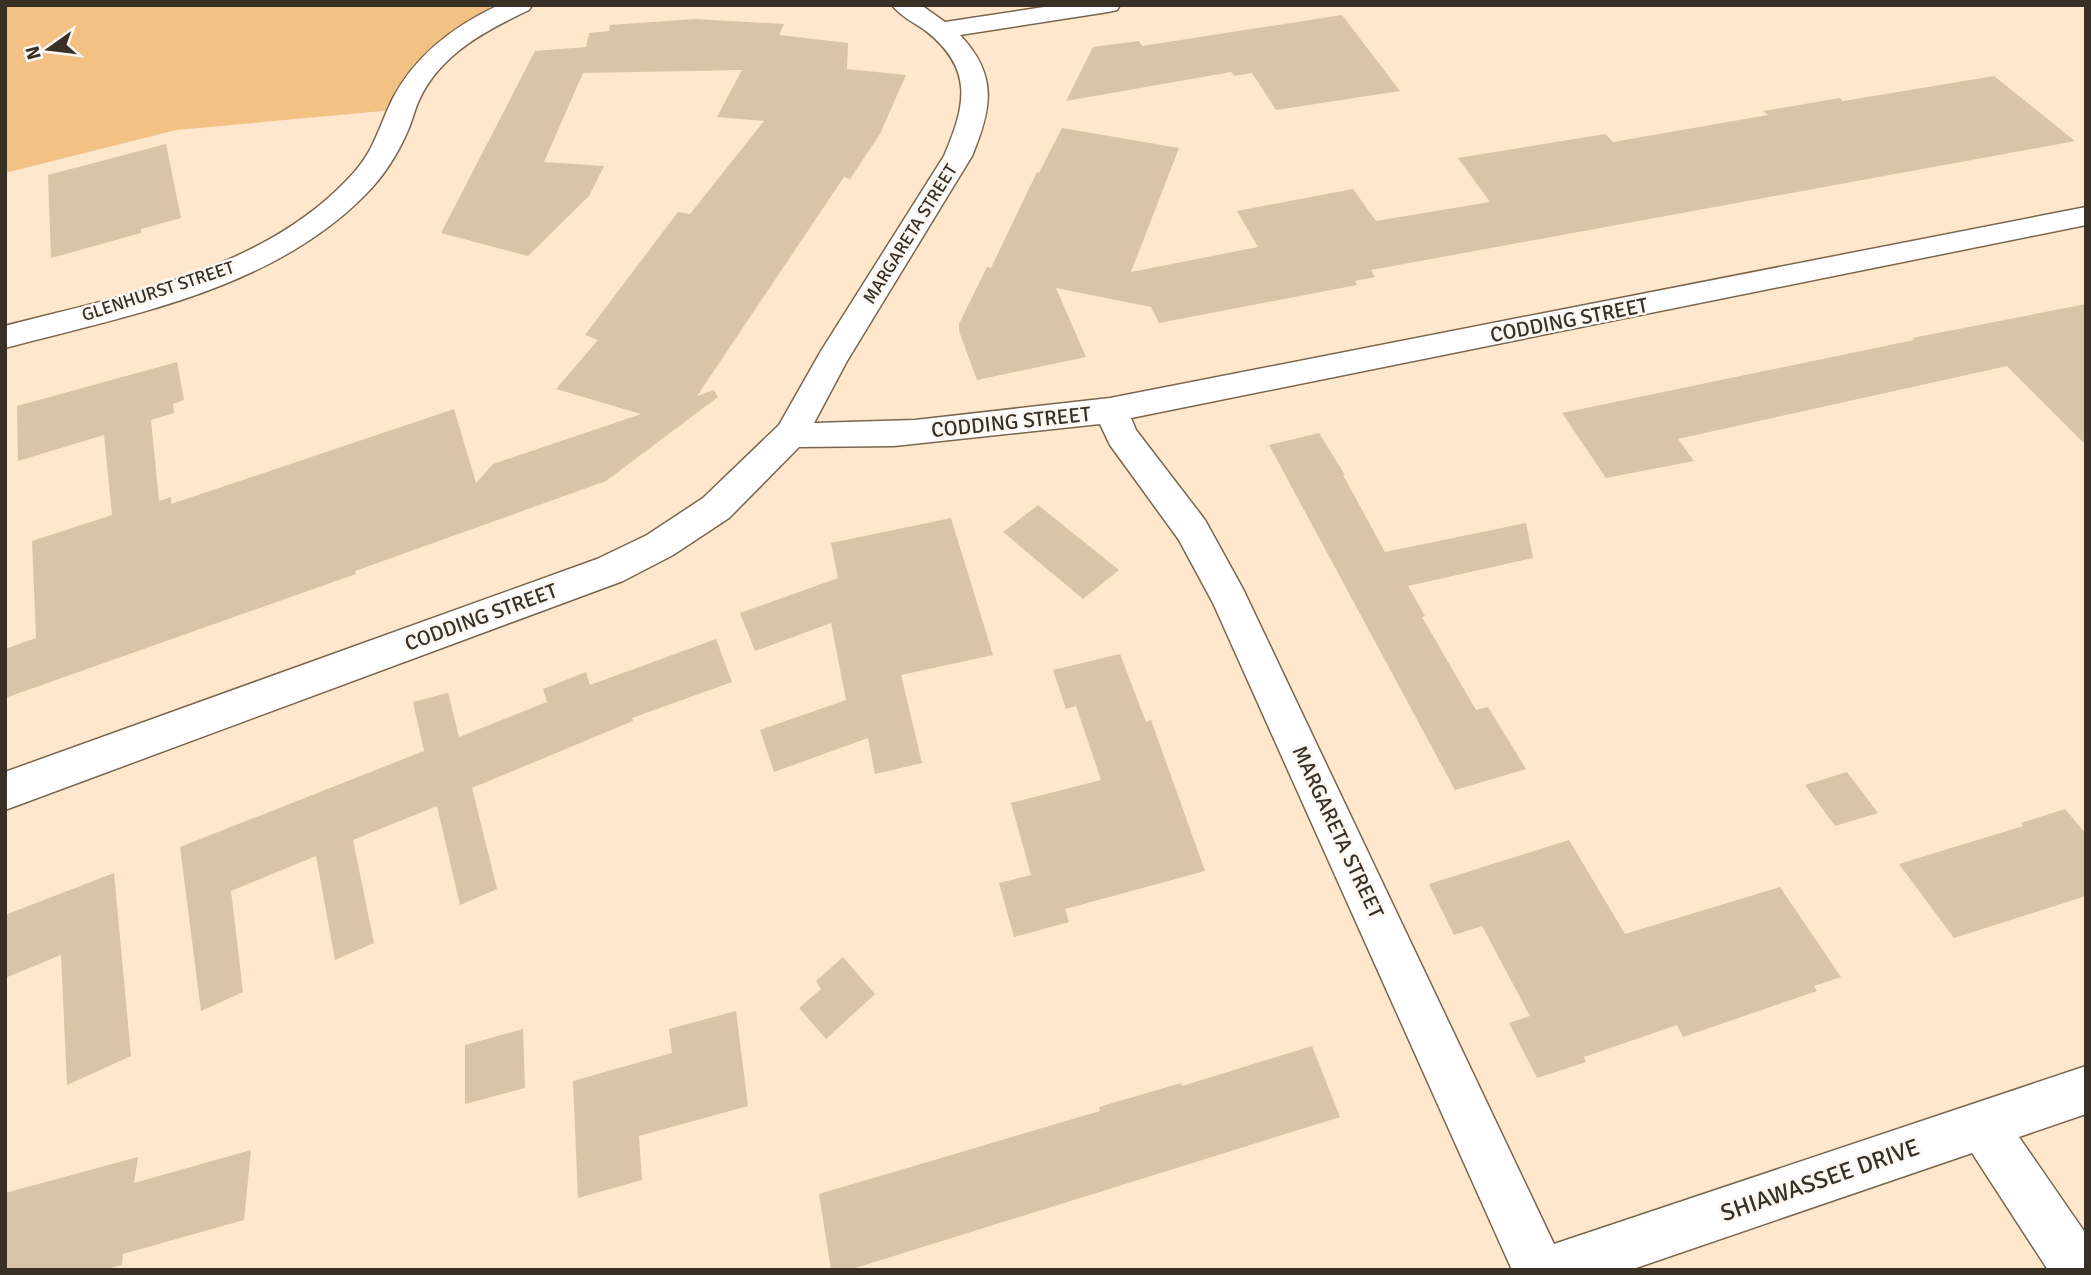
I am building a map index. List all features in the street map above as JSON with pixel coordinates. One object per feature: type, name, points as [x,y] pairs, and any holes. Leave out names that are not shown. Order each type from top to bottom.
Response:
[{"type":"street","name":"GLENHURST STREET","points":[[5,337],[204,279],[250,260],[309,226],[333,209],[374,166],[387,146],[415,82],[428,66],[460,38],[520,5]]},
{"type":"street","name":"MARGARETA STREET","points":[[790,434],[832,359],[971,131],[976,100],[973,71],[965,53],[941,30],[904,5]]},
{"type":"street","points":[[941,30],[1108,5]]},
{"type":"street","name":"CODDING STREET","points":[[5,791],[610,570],[660,545],[716,508],[745,482],[790,434],[832,438],[1059,419],[2086,216]]},
{"type":"street","name":"MARGARETA STREET","points":[[1110,410],[1122,436],[1192,530],[1230,600],[1539,1270]]},
{"type":"street","name":"SHIAWASSEE DRIVE","points":[[1553,1270],[2086,1090]]},
{"type":"street","points":[[1982,1125],[2079,1270]]},
{"type":"shaded area","points":[[5,5],[502,5],[394,110],[176,130],[5,173]]},
{"type":"building","points":[[1342,15],[1400,91],[1276,110],[1252,73],[1234,76],[1231,72],[1066,101],[1093,47],[1139,41],[1142,46]]},
{"type":"building","points":[[695,19],[784,24],[779,35],[848,43],[847,69],[906,75],[880,134],[850,179],[844,177],[697,396],[714,390],[718,397],[606,481],[355,571],[356,574],[5,698],[5,649],[36,638],[32,541],[112,515],[104,435],[18,461],[17,406],[177,362],[184,400],[173,404],[174,413],[151,420],[159,501],[171,497],[171,504],[454,409],[476,483],[493,464],[641,414],[556,389],[598,340],[585,335],[678,212],[690,214],[764,121],[717,117],[742,70],[583,73],[544,162],[604,166],[589,196],[528,256],[441,233],[535,51],[586,47],[589,33],[609,31],[610,25]]},
{"type":"building","points":[[1994,76],[2075,141],[1371,270],[1375,277],[1355,281],[1357,285],[1159,323],[1151,307],[1056,288],[1086,357],[977,380],[959,331],[959,324],[987,267],[991,268],[1037,172],[1039,173],[1062,128],[1179,148],[1131,272],[1258,247],[1237,211],[1353,189],[1376,221],[1490,202],[1458,158],[1605,134],[1613,142],[1768,115],[1763,111]]},
{"type":"building","points":[[166,144],[181,218],[141,229],[141,233],[51,258],[48,175]]},
{"type":"building","points":[[2086,304],[2086,445],[2007,366],[1678,439],[1694,461],[1606,478],[1562,413],[1914,340],[1912,338]]},
{"type":"building","points":[[1319,433],[1345,475],[1385,552],[1526,523],[1533,558],[1408,586],[1425,616],[1422,617],[1476,710],[1488,707],[1526,769],[1455,790],[1269,445]]},
{"type":"building","points":[[1038,505],[1119,570],[1083,599],[1003,532]]},
{"type":"building","points":[[951,518],[993,655],[901,675],[922,763],[875,774],[868,738],[774,772],[760,730],[846,700],[831,623],[755,651],[740,613],[838,578],[831,543]]},
{"type":"building","points":[[716,639],[732,682],[632,718],[633,721],[472,788],[497,889],[460,905],[437,806],[353,840],[374,943],[335,960],[316,856],[231,891],[243,992],[201,1011],[180,847],[424,751],[413,702],[448,693],[459,737],[547,702],[543,689],[586,672],[590,685]]},
{"type":"building","points":[[1120,654],[1146,722],[1151,720],[1205,871],[1065,909],[1069,922],[1014,937],[999,883],[1031,875],[1011,803],[1101,780],[1076,706],[1066,709],[1053,670]]},
{"type":"building","points":[[1847,772],[1878,813],[1835,826],[1805,785]]},
{"type":"building","points":[[2065,809],[2086,834],[2086,896],[1954,938],[1899,864],[2023,826],[2021,823]]},
{"type":"building","points":[[1569,840],[1625,934],[1780,887],[1841,977],[1814,986],[1817,991],[1683,1037],[1677,1025],[1584,1057],[1586,1062],[1537,1078],[1509,1023],[1530,1016],[1482,926],[1454,935],[1429,884]]},
{"type":"building","points":[[114,873],[131,1056],[67,1085],[61,955],[5,978],[5,915]]},
{"type":"building","points":[[843,957],[875,994],[826,1039],[799,1008],[821,989],[816,981]]},
{"type":"building","points":[[736,1011],[748,1106],[639,1136],[642,1180],[578,1198],[573,1081],[672,1053],[669,1029]]},
{"type":"building","points":[[523,1029],[525,1088],[465,1104],[465,1045]]},
{"type":"building","points":[[1312,1046],[1340,1117],[849,1270],[831,1270],[819,1194],[1100,1111],[1099,1107],[1181,1083],[1182,1086]]},
{"type":"building","points":[[251,1150],[244,1220],[123,1254],[122,1265],[104,1270],[5,1270],[5,1193],[138,1157],[134,1183]]}]
